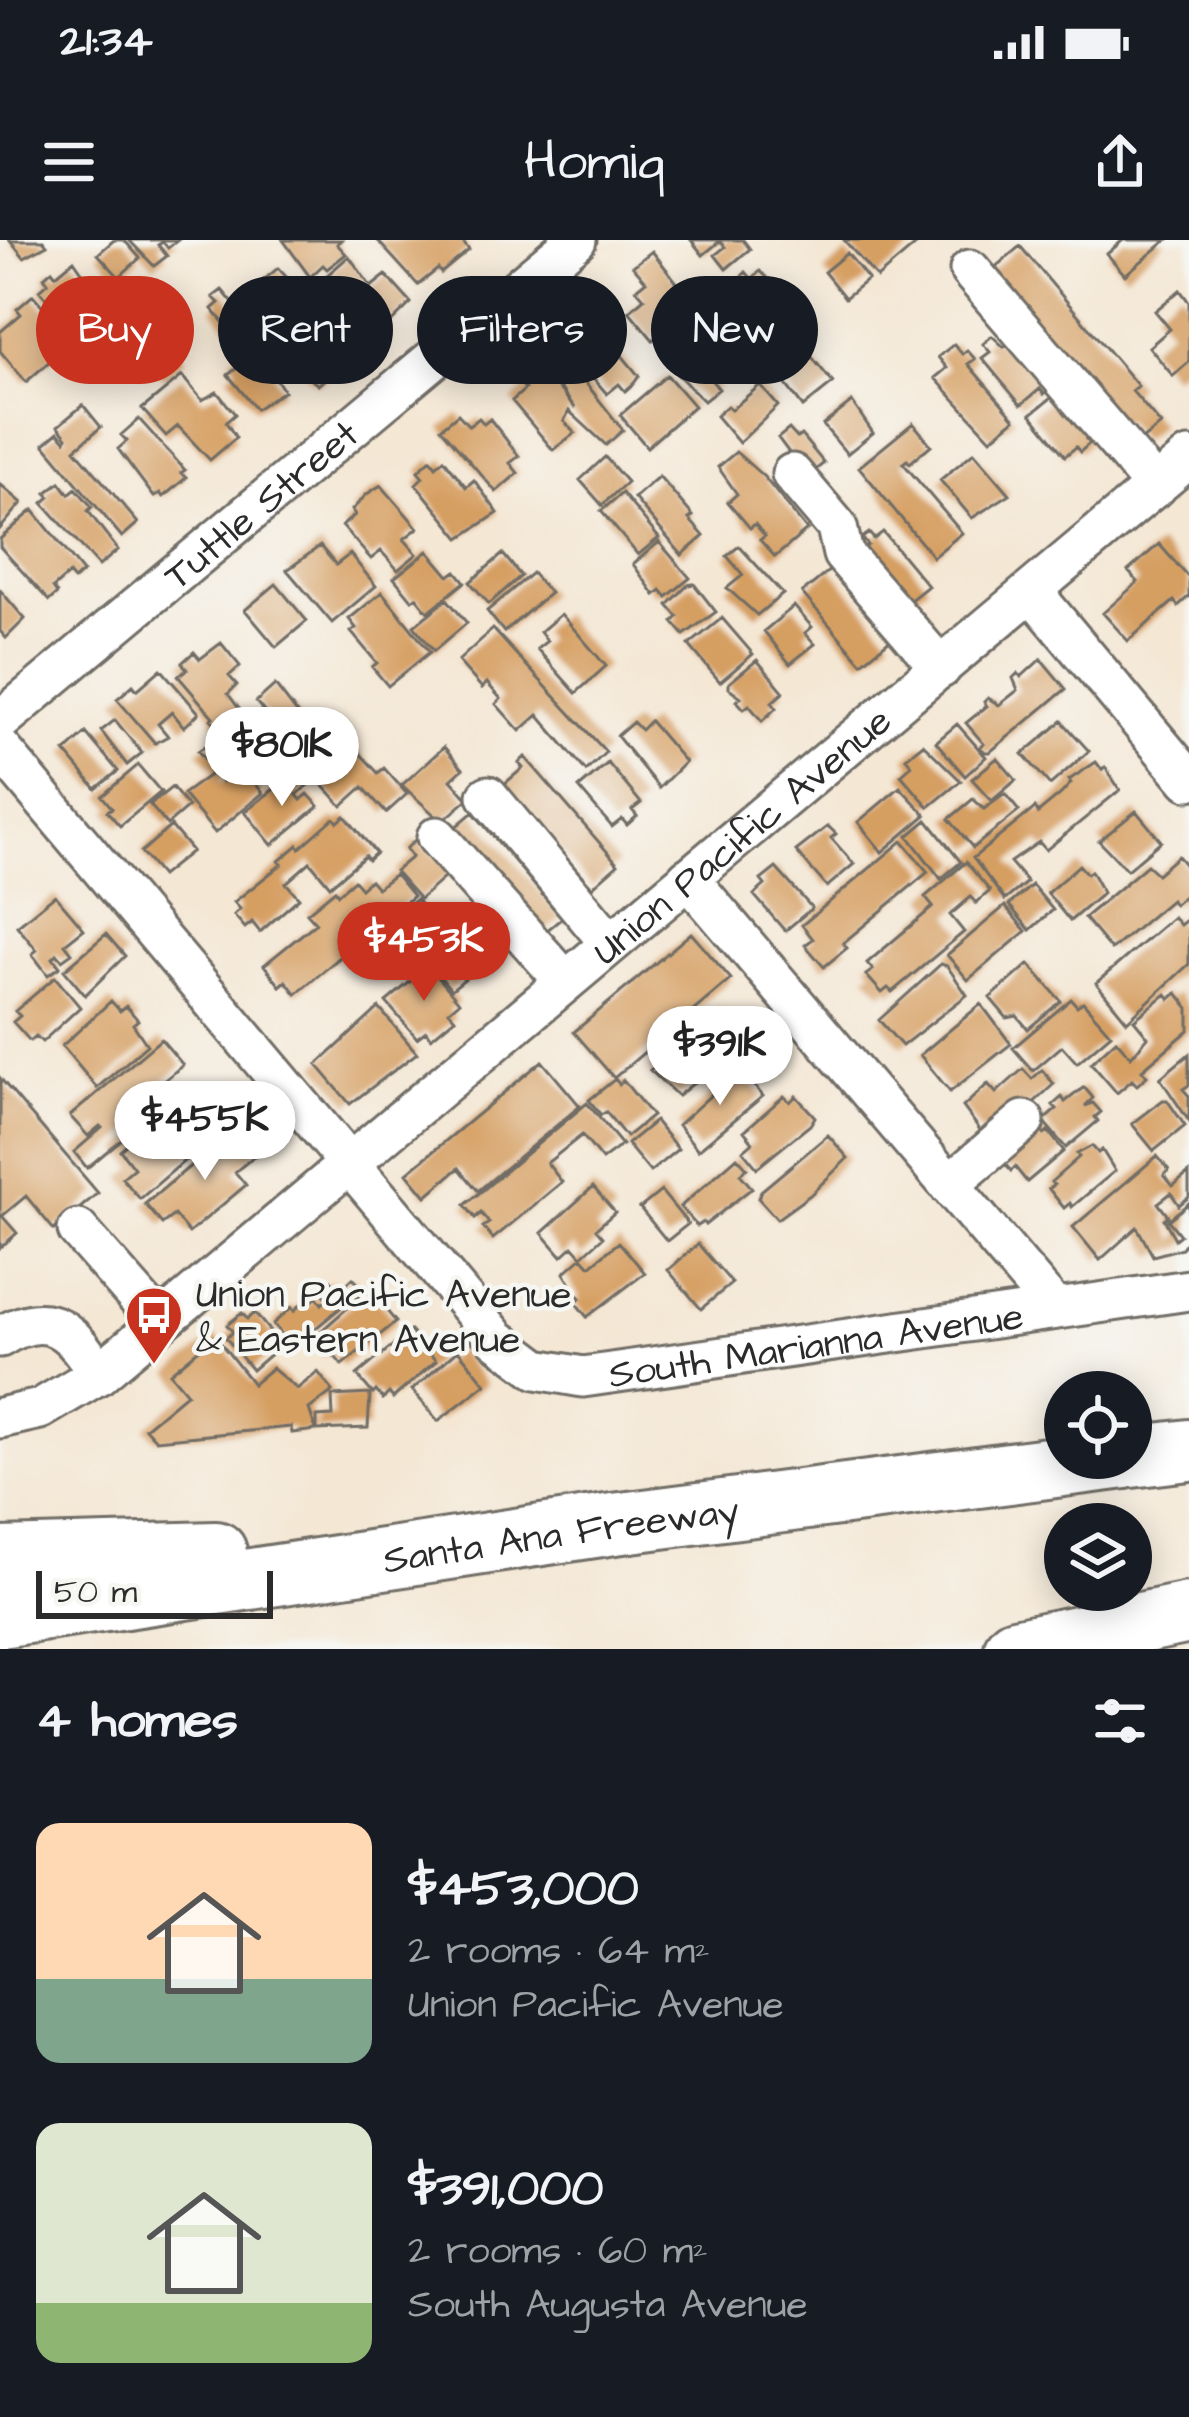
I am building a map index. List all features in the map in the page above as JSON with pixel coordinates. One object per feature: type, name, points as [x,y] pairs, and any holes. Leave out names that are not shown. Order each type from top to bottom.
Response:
[{"type":"highway","name":"Santa Ana Freeway","points":[[1152,1455],[1189,1450]]},
{"type":"highway","name":"Santa Ana Freeway","points":[[0,1617],[614,1524],[1044,1469]]},
{"type":"highway","points":[[0,1558],[226,1551],[614,1524]]},
{"type":"highway","points":[[1017,1648],[1189,1613]]},
{"type":"street","name":"Tuttle Street","points":[[0,721],[576,240]]},
{"type":"street","points":[[970,270],[1156,487]]},
{"type":"street","name":"Union Pacific Avenue","points":[[1,1423],[40,1408],[99,1374],[1189,458]]},
{"type":"street","points":[[792,474],[837,527],[843,554],[941,668]]},
{"type":"street","points":[[1032,592],[1189,780]]},
{"type":"street","name":"South Marianna Avenue","points":[[0,748],[497,1339],[537,1369],[583,1377],[1189,1290]]},
{"type":"street","points":[[488,796],[610,943]]},
{"type":"street","points":[[437,837],[565,981]]},
{"type":"street","points":[[688,878],[1055,1309]]},
{"type":"street","points":[[949,1185],[1024,1121]]},
{"type":"street","points":[[78,1230],[159,1322]]},
{"type":"street","points":[[0,1337],[11,1330],[57,1324],[73,1336],[99,1374]]},
{"type":"building","points":[[10,240],[43,240],[47,245],[24,257]]},
{"type":"building","points":[[114,240],[124,240],[140,258],[118,276],[98,254]]},
{"type":"building","points":[[129,240],[178,240],[168,248],[163,242],[158,245],[167,256],[154,266]]},
{"type":"building","points":[[283,240],[341,240],[337,244],[346,254],[309,276]]},
{"type":"building","points":[[377,240],[461,240],[469,250],[441,273],[438,269],[429,276],[417,276],[417,284]]},
{"type":"building","points":[[691,240],[743,240],[750,249],[726,269],[715,255],[725,247],[720,241],[703,255]]},
{"type":"building","points":[[844,240],[914,240],[917,244],[877,278]]},
{"type":"building","points":[[1123,240],[1167,240],[1125,275],[1107,254]]},
{"type":"building","points":[[1020,246],[1138,386],[1132,391],[1161,425],[1142,440],[1125,420],[1114,429],[985,276]]},
{"type":"building","points":[[652,251],[672,276],[651,276],[651,338],[629,311],[644,298],[636,289],[646,281],[633,266]]},
{"type":"building","points":[[847,253],[868,279],[845,298],[824,272]]},
{"type":"building","points":[[349,256],[363,276],[326,276]]},
{"type":"building","points":[[74,260],[85,276],[45,276],[52,270],[56,275]]},
{"type":"building","points":[[393,283],[411,303],[393,321]]},
{"type":"building","points":[[1180,290],[1189,302],[1189,362],[1173,376],[1149,347],[1170,329],[1155,311]]},
{"type":"building","points":[[33,295],[36,298],[36,373],[26,382],[0,351],[0,332],[21,314],[17,309]]},
{"type":"building","points":[[992,336],[1004,347],[1015,337],[1055,384],[1044,394],[1040,389],[1021,405],[982,358],[990,352],[983,344]]},
{"type":"building","points":[[954,344],[975,359],[968,364],[1015,419],[991,439],[935,378],[947,368],[938,357]]},
{"type":"building","points":[[627,361],[639,376],[625,391],[619,384],[627,384]]},
{"type":"building","points":[[818,365],[833,383],[803,407],[786,384],[818,384]]},
{"type":"building","points":[[172,384],[189,384],[202,400],[217,392],[235,414],[226,422],[236,438],[210,460],[178,426],[166,436],[142,409]]},
{"type":"building","points":[[235,384],[279,384],[284,391],[256,409]]},
{"type":"building","points":[[521,384],[555,384],[575,408],[556,384],[587,384],[623,430],[606,445],[569,411],[564,421],[575,433],[553,450],[512,401],[525,389]]},
{"type":"building","points":[[598,384],[619,384],[607,394]]},
{"type":"building","points":[[656,384],[675,384],[694,406],[647,447],[620,415]]},
{"type":"building","points":[[687,384],[715,384],[719,389],[704,401]]},
{"type":"building","points":[[760,385],[778,406],[739,443],[716,416],[727,406],[731,410]]},
{"type":"building","points":[[1060,391],[1094,432],[1080,452],[1076,447],[1065,456],[1031,414]]},
{"type":"building","points":[[852,402],[873,433],[847,454],[823,425]]},
{"type":"building","points":[[83,405],[101,427],[75,449],[138,523],[122,537],[44,444],[58,432],[65,440],[58,426]]},
{"type":"building","points":[[458,414],[469,426],[479,418],[484,424],[490,419],[519,456],[510,463],[518,473],[496,492],[441,428]]},
{"type":"building","points":[[139,419],[185,470],[181,473],[186,478],[163,497],[160,493],[154,497],[118,449],[127,441],[121,435]]},
{"type":"building","points":[[913,423],[931,445],[910,463],[903,463],[962,533],[933,557],[859,467]]},
{"type":"building","points":[[789,429],[797,438],[801,435],[824,463],[807,477],[778,438]]},
{"type":"building","points":[[736,452],[764,477],[807,530],[775,557],[760,540],[765,536],[755,524],[750,528],[728,502],[737,494],[718,467]]},
{"type":"building","points":[[974,452],[1010,494],[972,518],[940,480]]},
{"type":"building","points":[[605,457],[627,482],[602,505],[580,480]]},
{"type":"building","points":[[431,459],[436,466],[444,459],[466,487],[474,480],[498,513],[460,538],[416,484],[423,477],[418,471]]},
{"type":"building","points":[[659,476],[704,536],[682,555],[634,498]]},
{"type":"building","points":[[60,482],[69,494],[76,488],[118,550],[99,566],[43,503],[50,497],[46,493]]},
{"type":"building","points":[[0,484],[22,503],[0,529]]},
{"type":"building","points":[[381,485],[418,528],[404,539],[417,554],[398,570],[381,551],[371,559],[342,526],[367,494]]},
{"type":"building","points":[[622,493],[659,538],[638,555],[601,511]]},
{"type":"building","points":[[33,510],[83,572],[74,580],[69,574],[53,588],[57,594],[49,601],[0,547],[0,539]]},
{"type":"building","points":[[883,532],[928,586],[899,609],[854,556],[868,545],[862,538],[869,533],[874,539]]},
{"type":"building","points":[[659,542],[690,578],[667,597],[661,590],[655,595],[633,564]]},
{"type":"building","points":[[1159,544],[1189,578],[1189,596],[1178,606],[1174,601],[1128,641],[1103,613],[1138,582],[1128,571]]},
{"type":"building","points":[[320,546],[336,565],[350,554],[376,586],[332,623],[287,570]]},
{"type":"building","points":[[739,546],[783,594],[757,615],[727,588],[743,575],[727,556]]},
{"type":"building","points":[[428,551],[449,576],[456,571],[465,582],[428,612],[394,578]]},
{"type":"building","points":[[503,554],[521,576],[489,604],[470,582]]},
{"type":"building","points":[[831,569],[891,639],[862,663],[802,593]]},
{"type":"building","points":[[532,573],[550,593],[504,632],[487,611]]},
{"type":"building","points":[[276,584],[307,621],[276,647],[245,610]]},
{"type":"building","points":[[694,584],[716,612],[684,635],[668,605]]},
{"type":"building","points":[[0,590],[25,619],[6,638],[0,631]]},
{"type":"building","points":[[382,592],[430,652],[388,686],[372,667],[377,663],[351,632],[356,628],[349,619]]},
{"type":"building","points":[[447,599],[467,623],[434,651],[414,626]]},
{"type":"building","points":[[794,606],[812,627],[805,633],[815,644],[790,664],[764,631]]},
{"type":"building","points":[[561,614],[606,666],[576,693],[537,649],[547,641],[540,632]]},
{"type":"building","points":[[722,618],[753,654],[720,682],[689,645]]},
{"type":"building","points":[[493,629],[606,752],[586,771],[538,715],[520,731],[496,704],[501,699],[487,683],[482,688],[458,661]]},
{"type":"building","points":[[221,643],[240,666],[229,676],[237,685],[228,694],[258,734],[271,720],[256,702],[275,685],[321,744],[291,770],[283,761],[265,777],[178,676],[187,669],[182,663],[194,652],[200,659]]},
{"type":"building","points":[[1041,659],[1066,689],[985,752],[966,723],[987,706],[988,698],[999,705],[1018,690],[1013,678],[1018,673],[1021,677]]},
{"type":"building","points":[[757,660],[784,692],[762,721],[749,705],[744,709],[737,701],[741,697],[729,688]]},
{"type":"building","points":[[161,669],[199,713],[184,727],[172,712],[158,724],[168,736],[155,743],[117,699],[133,685],[137,690]]},
{"type":"building","points":[[115,720],[142,753],[127,765],[101,731]]},
{"type":"building","points":[[650,721],[685,762],[659,788],[617,736],[633,722],[641,730]]},
{"type":"building","points":[[1062,721],[1089,751],[1050,785],[1023,754]]},
{"type":"building","points":[[957,724],[986,757],[965,776],[936,742]]},
{"type":"building","points":[[86,733],[118,771],[96,789],[65,752]]},
{"type":"building","points":[[222,735],[243,760],[222,782],[241,767],[263,793],[215,833],[183,794],[215,771],[198,751]]},
{"type":"building","points":[[347,739],[378,773],[384,768],[407,794],[386,813],[363,787],[342,806],[311,772]]},
{"type":"building","points":[[923,744],[961,781],[929,807],[901,775],[912,765],[906,758]]},
{"type":"building","points":[[444,747],[463,769],[451,780],[468,799],[442,822],[402,785]]},
{"type":"building","points":[[525,757],[618,864],[592,887],[502,786],[523,768],[519,763]]},
{"type":"building","points":[[997,758],[1016,780],[992,801],[972,779]]},
{"type":"building","points":[[1096,762],[1120,790],[1046,850],[1039,842],[1010,862],[1027,882],[1005,900],[973,858],[1035,808],[1038,813],[1061,794],[1069,780]]},
{"type":"building","points":[[608,763],[641,803],[632,810],[637,816],[627,825],[622,819],[612,827],[579,788]]},
{"type":"building","points":[[138,765],[161,792],[120,826],[102,796]]},
{"type":"building","points":[[293,774],[296,778],[300,774],[309,784],[297,795],[301,800],[308,794],[319,806],[272,845],[245,812]]},
{"type":"building","points":[[172,787],[188,807],[167,825],[150,805]]},
{"type":"building","points":[[900,787],[926,815],[882,852],[858,822]]},
{"type":"building","points":[[1005,794],[1019,811],[973,848],[949,819],[973,799],[984,809]]},
{"type":"building","points":[[1136,811],[1161,841],[1127,870],[1099,841]]},
{"type":"building","points":[[473,812],[562,918],[534,941],[446,835]]},
{"type":"building","points":[[345,816],[376,853],[368,860],[365,856],[330,886],[310,862],[286,883],[299,898],[260,932],[252,922],[245,928],[234,915],[240,909],[234,902],[298,845],[300,848],[334,818],[338,822]]},
{"type":"building","points":[[927,820],[961,862],[941,879],[908,836]]},
{"type":"building","points":[[171,826],[192,851],[161,876],[141,852]]},
{"type":"building","points":[[828,826],[836,834],[831,838],[854,864],[827,887],[796,851]]},
{"type":"building","points":[[415,840],[454,869],[420,899],[395,871],[412,857],[406,849]]},
{"type":"building","points":[[902,841],[928,872],[843,943],[847,948],[824,967],[805,945],[813,939],[802,925]]},
{"type":"building","points":[[1178,856],[1189,869],[1189,892],[1174,905],[1171,900],[1111,950],[1084,918],[1147,865],[1157,874]]},
{"type":"building","points":[[966,862],[990,891],[976,903],[971,897],[950,915],[964,932],[892,992],[888,988],[882,993],[866,975],[873,970],[867,963],[933,907],[925,897]]},
{"type":"building","points":[[1079,865],[1087,874],[1091,871],[1103,893],[1070,921],[1047,893]]},
{"type":"building","points":[[776,868],[812,908],[785,931],[754,895],[765,885],[761,880]]},
{"type":"building","points":[[395,874],[413,896],[296,994],[286,981],[280,986],[264,965],[316,923],[307,913],[354,880],[361,888],[370,880],[377,888]]},
{"type":"building","points":[[1032,885],[1053,910],[1030,930],[1009,905]]},
{"type":"building","points":[[55,895],[84,929],[65,944],[72,953],[62,960],[57,954],[53,958],[60,967],[48,975],[32,954],[37,950],[17,926]]},
{"type":"building","points":[[416,899],[451,941],[422,964],[412,953],[380,981],[354,951]]},
{"type":"building","points":[[1005,906],[1026,931],[968,980],[947,955]]},
{"type":"building","points":[[1173,917],[1180,925],[1189,918],[1189,964],[1127,1021],[1096,983]]},
{"type":"building","points":[[691,933],[731,979],[614,1078],[574,1032]]},
{"type":"building","points":[[106,934],[125,956],[85,995],[64,970]]},
{"type":"building","points":[[454,942],[477,969],[451,990],[429,963]]},
{"type":"building","points":[[941,964],[967,995],[902,1046],[879,1020]]},
{"type":"building","points":[[1029,964],[1061,1001],[1028,1029],[1017,1016],[1007,1018],[990,998]]},
{"type":"building","points":[[429,966],[459,1002],[449,1011],[455,1018],[431,1038],[426,1031],[417,1038],[386,1002]]},
{"type":"building","points":[[55,977],[80,1007],[42,1042],[36,1036],[30,1041],[13,1022],[20,1016],[15,1011]]},
{"type":"building","points":[[1177,993],[1189,1008],[1189,1030],[1142,1070],[1147,1076],[1137,1085],[1132,1080],[1117,1093],[1091,1063],[1116,1040],[1131,1057],[1148,1037],[1134,1020],[1166,994],[1170,999]]},
{"type":"building","points":[[1071,999],[1077,1006],[1083,1002],[1111,1034],[1077,1063],[1062,1046],[1033,1071],[1013,1048]]},
{"type":"building","points":[[111,1001],[120,1011],[126,1006],[138,1020],[133,1024],[147,1045],[97,1088],[62,1046]]},
{"type":"building","points":[[981,1004],[1011,1044],[950,1092],[920,1055]]},
{"type":"building","points":[[379,1008],[417,1053],[350,1104],[317,1065]]},
{"type":"building","points":[[710,1019],[735,1049],[678,1096],[650,1070]]},
{"type":"building","points":[[161,1039],[183,1065],[160,1084],[172,1097],[87,1168],[74,1152],[102,1128],[88,1136],[70,1116]]},
{"type":"building","points":[[1189,1054],[1189,1085],[1183,1089],[1189,1096],[1189,1121],[1160,1078]]},
{"type":"building","points":[[542,1061],[580,1106],[478,1191],[459,1168],[426,1196],[407,1173]]},
{"type":"building","points":[[737,1066],[763,1096],[698,1150],[678,1125],[713,1093],[709,1088]]},
{"type":"building","points":[[1023,1069],[1032,1079],[1042,1070],[1054,1084],[1016,1119],[983,1134],[963,1107],[988,1084],[996,1093]]},
{"type":"building","points":[[0,1078],[98,1193],[54,1230],[26,1196],[2,1216],[17,1233],[0,1248]]},
{"type":"building","points":[[615,1079],[619,1084],[623,1080],[652,1116],[626,1137],[589,1100]]},
{"type":"building","points":[[1084,1087],[1093,1098],[1085,1106],[1093,1103],[1101,1112],[1095,1117],[1098,1121],[1066,1148],[1043,1121],[1062,1097],[1065,1102]]},
{"type":"building","points":[[210,1096],[231,1121],[140,1199],[122,1178],[134,1168],[120,1150],[175,1102],[187,1116]]},
{"type":"building","points":[[784,1096],[790,1102],[796,1096],[815,1117],[757,1168],[743,1151],[753,1142],[744,1131]]},
{"type":"building","points":[[1163,1100],[1185,1126],[1154,1151],[1132,1124]]},
{"type":"building","points":[[587,1103],[622,1145],[602,1160],[582,1135],[547,1163],[562,1182],[493,1239],[483,1227],[489,1223],[481,1213],[475,1218],[465,1205]]},
{"type":"building","points":[[655,1121],[678,1149],[650,1172],[627,1144]]},
{"type":"building","points":[[1037,1126],[1044,1134],[1048,1131],[1064,1151],[1027,1182],[1015,1167],[1011,1171],[1003,1162]]},
{"type":"building","points":[[237,1127],[258,1153],[235,1172],[246,1185],[189,1233],[174,1215],[162,1224],[145,1204]]},
{"type":"building","points":[[828,1135],[848,1158],[777,1219],[758,1198],[761,1191]]},
{"type":"building","points":[[1092,1146],[1098,1153],[1102,1150],[1115,1171],[1072,1207],[1070,1203],[1064,1208],[1049,1189],[1054,1185],[1051,1182],[1077,1154]]},
{"type":"building","points":[[1157,1156],[1169,1170],[1164,1175],[1173,1186],[1189,1173],[1189,1197],[1179,1205],[1171,1193],[1158,1203],[1175,1239],[1180,1235],[1168,1220],[1189,1203],[1189,1246],[1186,1242],[1182,1248],[1153,1256],[1137,1227],[1100,1260],[1073,1227]]},
{"type":"building","points":[[737,1157],[747,1168],[740,1174],[752,1188],[705,1225],[697,1226],[680,1207]]},
{"type":"building","points":[[593,1187],[615,1212],[596,1229],[603,1237],[582,1256],[573,1246],[562,1256],[542,1233]]},
{"type":"building","points":[[661,1191],[688,1224],[667,1241],[640,1208]]},
{"type":"building","points":[[619,1242],[645,1273],[587,1317],[575,1302],[580,1298],[564,1273],[582,1257],[590,1266]]},
{"type":"building","points":[[698,1244],[732,1283],[701,1309],[668,1270]]},
{"type":"building","points":[[353,1278],[363,1289],[293,1347],[273,1324],[292,1307],[294,1311],[302,1303],[306,1307],[317,1297],[322,1304],[328,1299],[320,1290],[331,1280],[340,1290]]},
{"type":"building","points":[[369,1289],[396,1322],[342,1365],[317,1345],[326,1338],[321,1331]]},
{"type":"building","points":[[242,1313],[247,1319],[255,1313],[281,1345],[252,1370],[226,1338],[233,1332],[227,1325]]},
{"type":"building","points":[[410,1331],[436,1361],[393,1398],[389,1393],[383,1399],[357,1375]]},
{"type":"building","points":[[215,1336],[253,1384],[272,1368],[297,1389],[318,1372],[333,1391],[309,1409],[316,1430],[292,1433],[291,1427],[156,1440],[145,1428],[187,1393],[170,1373]]},
{"type":"building","points":[[458,1350],[486,1384],[438,1421],[412,1390]]},
{"type":"building","points":[[370,1394],[368,1428],[317,1430],[317,1417],[333,1416],[332,1396]]},
{"type":"place","name":"Union Pacific Avenue & Eastern Avenue","points":[[154,1366]]}]
